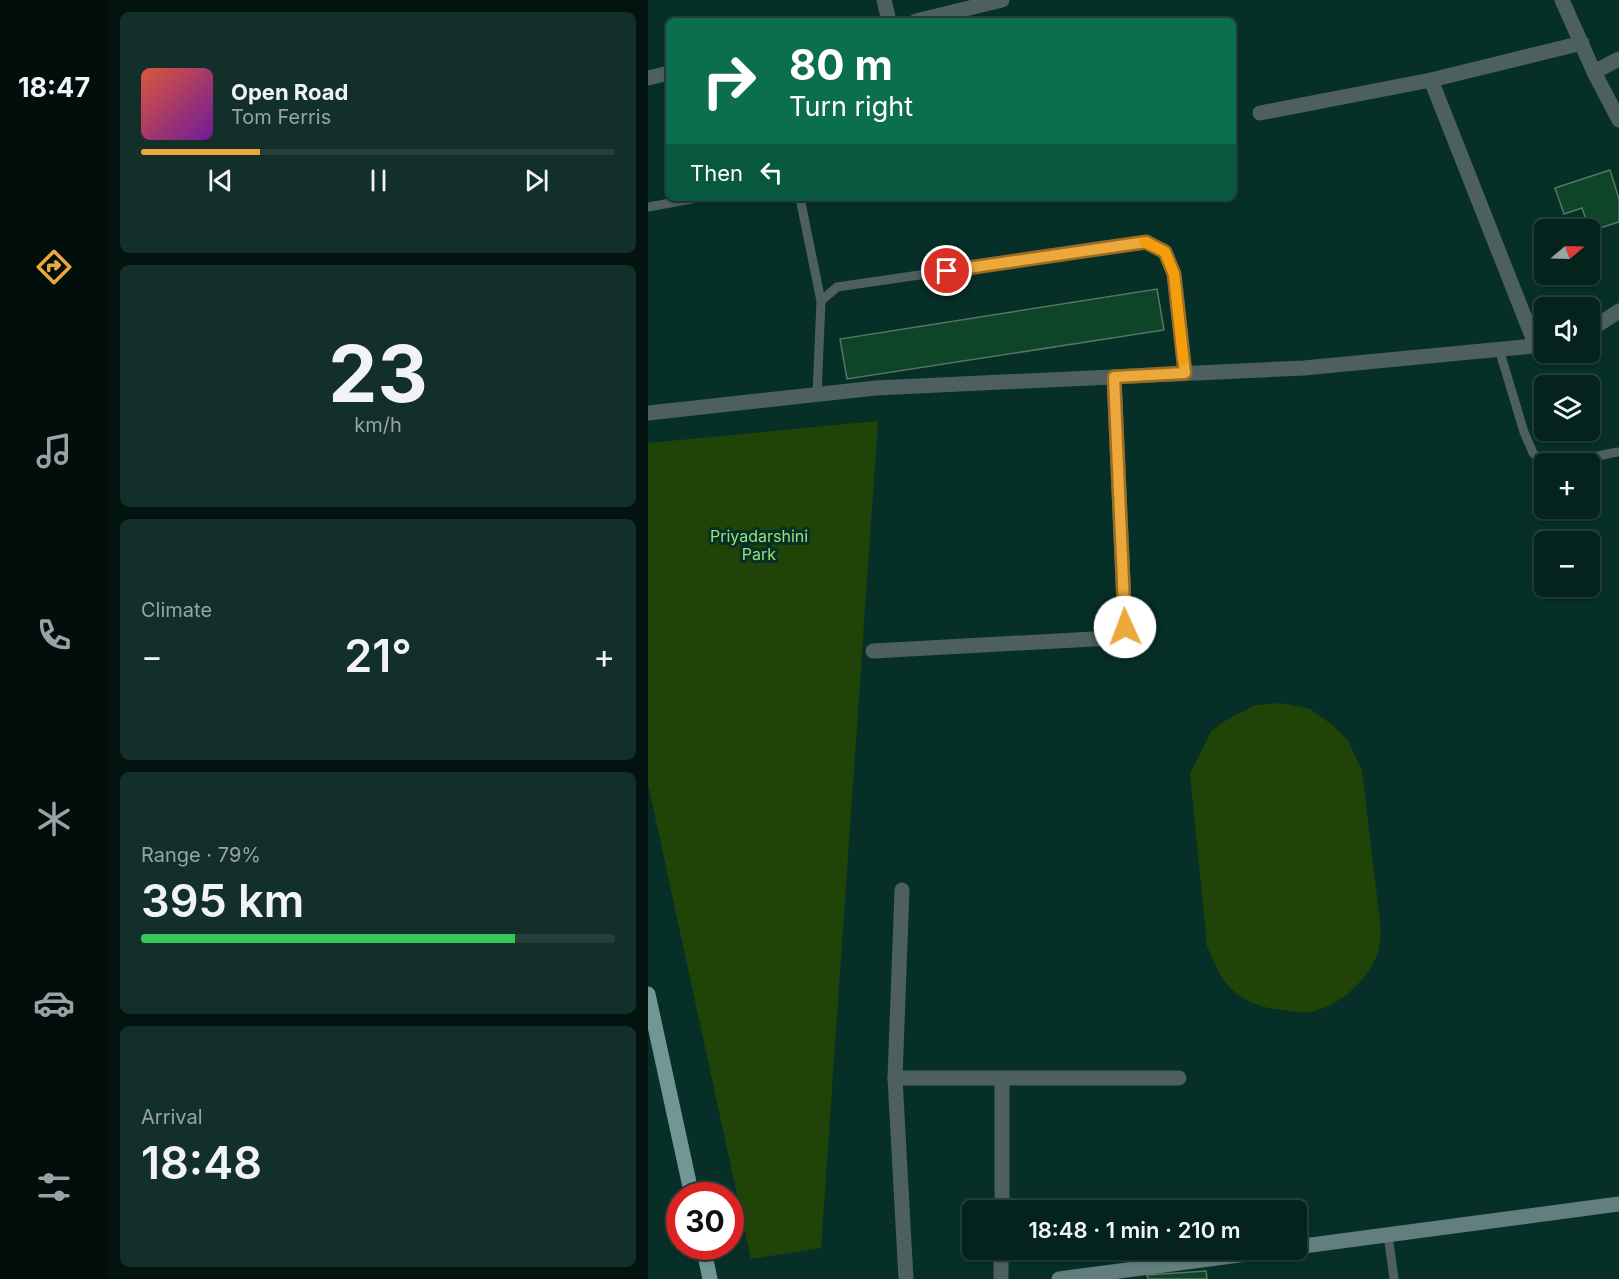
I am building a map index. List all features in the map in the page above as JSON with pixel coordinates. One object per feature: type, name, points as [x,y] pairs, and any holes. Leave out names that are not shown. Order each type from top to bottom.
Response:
[{"type":"main road","points":[[648,994],[689,1182]]},
{"type":"main road","points":[[1307,1246],[1619,1204]]},
{"type":"main road","points":[[706,1260],[710,1279]]},
{"type":"main road","points":[[1059,1279],[1202,1260]]},
{"type":"street","points":[[884,0],[888,18]]},
{"type":"street","points":[[928,18],[1002,0]]},
{"type":"street","points":[[1562,0],[1594,72],[1619,120]]},
{"type":"street","points":[[1260,113],[1431,80],[1582,43]]},
{"type":"street","points":[[1594,72],[1619,59]]},
{"type":"street","points":[[648,78],[666,74]]},
{"type":"street","points":[[1431,80],[1534,328]]},
{"type":"street","points":[[1600,323],[1619,311]]},
{"type":"street","points":[[648,413],[876,388],[1304,368],[1534,346]]},
{"type":"street","points":[[873,651],[1112,638],[1121,634],[1125,627],[1114,377]]},
{"type":"street","points":[[902,890],[895,1078],[906,1279]]},
{"type":"street","points":[[895,1078],[1179,1078]]},
{"type":"street","points":[[1002,1079],[1002,1200]]},
{"type":"street","points":[[1001,1260],[1001,1279]]},
{"type":"lane","points":[[648,207],[681,201]]},
{"type":"lane","points":[[801,201],[821,300],[817,394]]},
{"type":"lane","points":[[821,300],[837,287],[1146,242],[1165,252],[1174,274],[1185,373]]},
{"type":"lane","points":[[1499,349],[1524,432],[1534,454]]},
{"type":"lane","points":[[1600,456],[1617,452]]},
{"type":"lane","points":[[1388,1235],[1394,1279]]},
{"type":"green space","name":"Priyadarshini Park","points":[[878,421],[821,1248],[751,1259],[744,1227],[744,1182],[734,1182],[648,784],[648,443]]},
{"type":"green space","points":[[1280,703],[1310,709],[1331,724],[1347,739],[1362,770],[1381,931],[1376,958],[1357,985],[1330,1005],[1307,1013],[1267,1007],[1244,999],[1226,983],[1215,965],[1207,946],[1190,774],[1211,731],[1228,719],[1256,705]]},
{"type":"building","points":[[1610,170],[1619,199],[1619,222],[1600,228],[1600,219],[1586,219],[1582,208],[1564,214],[1555,188]]},
{"type":"building","points":[[1157,289],[1164,330],[847,379],[840,339]]},
{"type":"building","points":[[1206,1271],[1207,1279],[1148,1279],[1147,1275]]},
{"type":"slow traffic","points":[[1144,242],[1165,252],[1174,274],[1183,360]]},
{"type":"route","points":[[947,271],[1146,242],[1165,252],[1174,274],[1185,373],[1114,377],[1125,627]]}]
